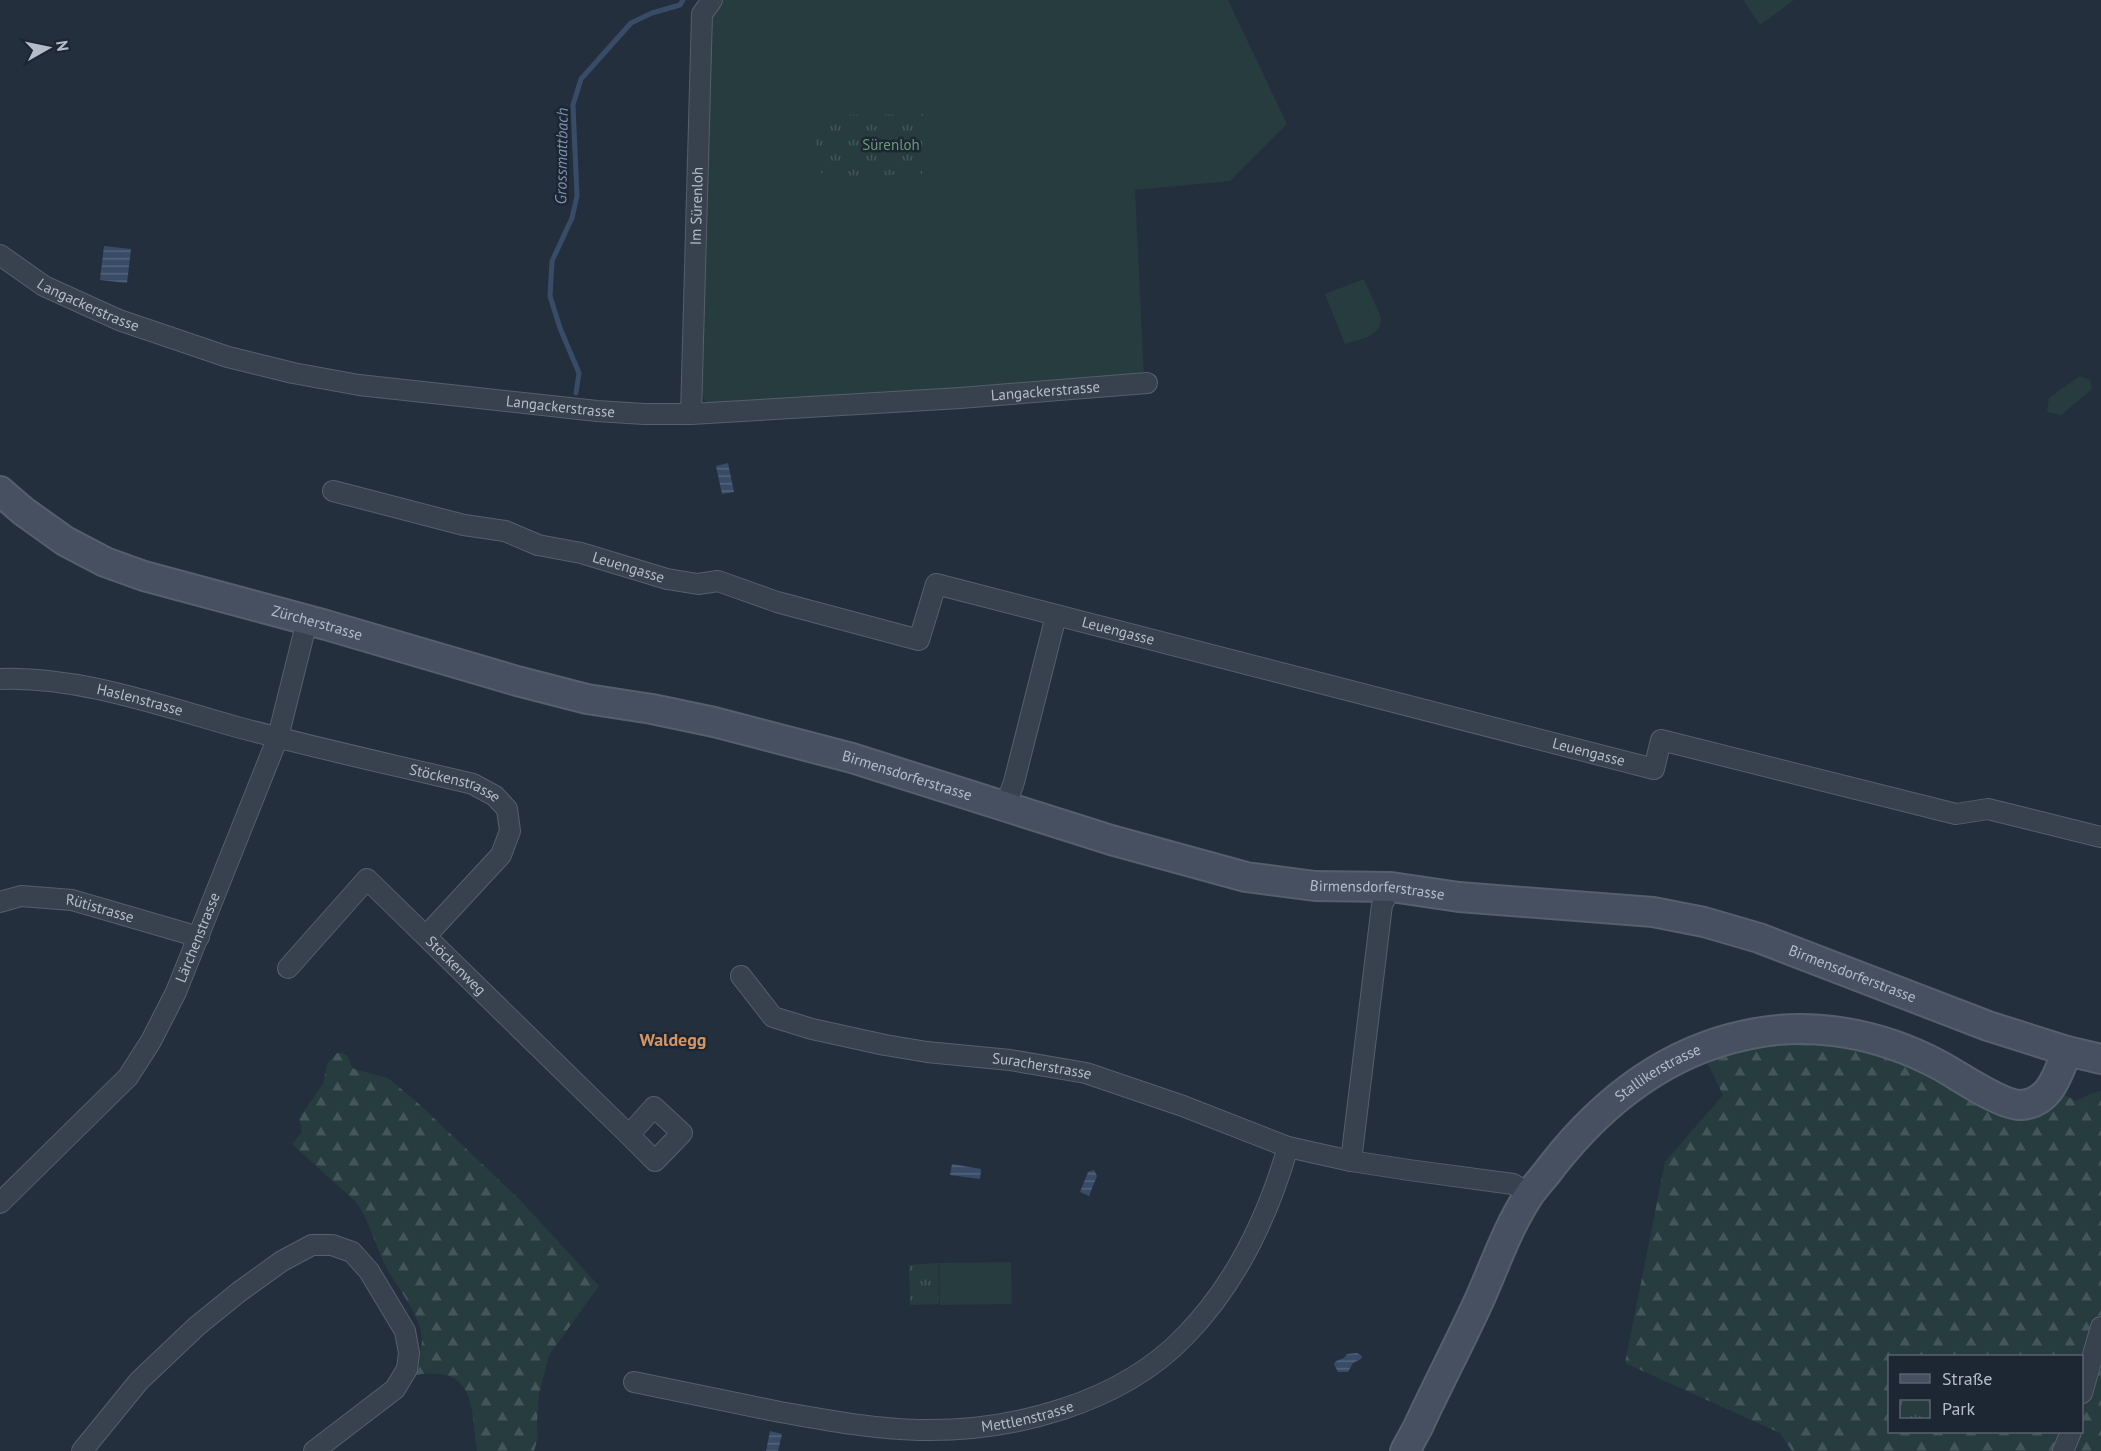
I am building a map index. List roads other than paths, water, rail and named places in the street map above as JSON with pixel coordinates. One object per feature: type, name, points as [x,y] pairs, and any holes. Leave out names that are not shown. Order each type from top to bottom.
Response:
[{"type":"main road","name":"Zürcherstrasse","points":[[0,491],[59,537],[105,562],[181,587],[554,691],[587,699],[652,709]]},
{"type":"main road","name":"Birmensdorferstrasse","points":[[652,709],[714,722],[852,758],[1171,858],[1245,877],[1315,886],[1390,887],[1459,897],[1653,912],[1704,922],[1759,938],[1988,1026],[2067,1051],[2101,1059]]},
{"type":"main road","name":"Stallikerstrasse","points":[[1405,1451],[1492,1274],[1516,1217],[1530,1194],[1569,1143],[1588,1123],[1625,1090],[1677,1058],[1723,1040],[1760,1032],[1807,1029],[1844,1033],[1872,1038],[1920,1055],[2001,1100],[2020,1105],[2035,1101],[2051,1089],[2067,1051]]},
{"type":"street","name":"Im Sürenloh","points":[[691,414],[702,14],[712,0]]},
{"type":"street","name":"Langackerstrasse","points":[[0,255],[44,286],[119,320],[228,357],[293,373],[358,385],[644,414],[691,414],[960,398],[1147,383]]},
{"type":"street","name":"Leuengasse","points":[[333,491],[464,525],[505,531],[538,545],[581,553],[667,579],[698,584],[718,581],[777,602],[919,640],[936,584],[1654,769],[1661,740],[1956,814],[1988,809],[2101,837]]},
{"type":"street","points":[[1005,807],[1016,775],[1056,616]]},
{"type":"street","name":"Lärchenstrasse","points":[[0,1203],[128,1077],[151,1041],[176,992],[278,738],[308,621]]},
{"type":"street","name":"Haslenstrasse","points":[[0,679],[17,678],[88,687],[278,738]]},
{"type":"street","name":"Stöckenstrasse","points":[[278,738],[473,784],[495,796],[507,809],[510,831],[501,855],[426,936]]},
{"type":"street","name":"Stöckenweg","points":[[288,968],[367,879],[629,1135]]},
{"type":"street","points":[[1351,1161],[1382,905],[1390,887]]},
{"type":"street","name":"Rütistrasse","points":[[0,902],[21,896],[72,900],[199,937]]},
{"type":"street","name":"Suracherstrasse","points":[[741,976],[773,1017],[812,1029],[927,1052],[1011,1060],[1086,1073],[1183,1106],[1288,1147],[1351,1161],[1513,1184],[1530,1194]]},
{"type":"street","name":"Mettlenstrasse","points":[[634,1382],[818,1419],[884,1428],[956,1429],[1051,1413],[1098,1396],[1143,1371],[1184,1337],[1218,1298],[1246,1253],[1278,1182],[1288,1147]]},
{"type":"street","points":[[82,1451],[139,1381],[197,1326],[282,1261],[312,1245],[332,1245],[352,1252],[369,1270],[405,1331],[409,1353],[407,1369],[395,1389],[314,1451]]},
{"type":"street","points":[[2083,1390],[2101,1328]]},
{"type":"street","points":[[2062,1451],[2070,1433]]},
{"type":"water","points":[[104,246],[131,249],[127,283],[100,280]]},
{"type":"water","points":[[728,463],[734,492],[722,494],[716,466]]},
{"type":"water","points":[[952,1164],[981,1169],[980,1179],[950,1175]]},
{"type":"water","points":[[1094,1170],[1097,1176],[1089,1196],[1080,1192],[1088,1172]]},
{"type":"water","points":[[1357,1353],[1362,1356],[1361,1359],[1353,1363],[1348,1372],[1338,1372],[1334,1364],[1336,1361],[1347,1354]]},
{"type":"water","points":[[770,1431],[782,1434],[778,1451],[766,1451]]},
{"type":"waterway","name":"Grossmattbach","points":[[576,393],[579,373],[560,328],[550,296],[552,261],[572,218],[577,196],[573,105],[581,79],[631,23],[652,13],[680,5],[683,0]]},
{"type":"district","name":"Waldegg","points":[[673,1040]]},
{"type":"park label","name":"Sürenloh","points":[[891,145]]}]
